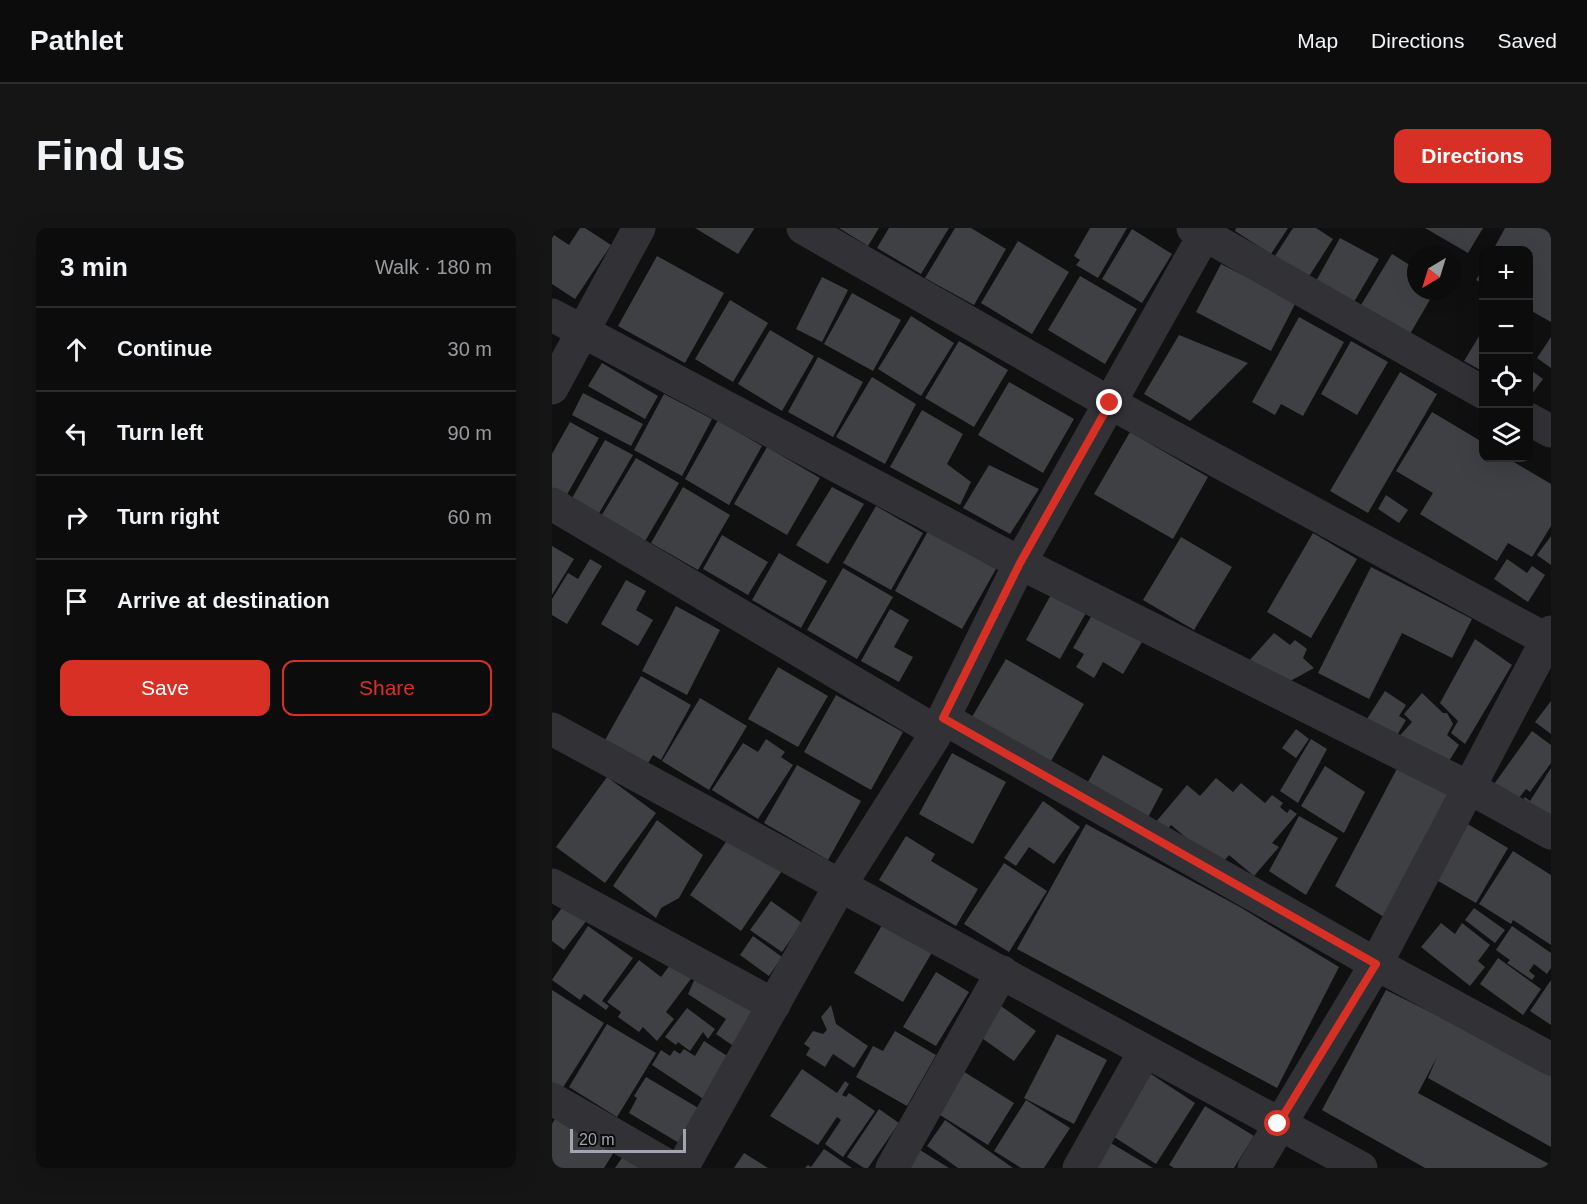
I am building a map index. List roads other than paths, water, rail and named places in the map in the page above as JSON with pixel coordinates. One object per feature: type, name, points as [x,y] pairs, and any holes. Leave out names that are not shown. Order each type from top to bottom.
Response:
[{"type":"street","points":[[552,388],[639,228]]},
{"type":"street","points":[[802,228],[1110,403],[1550,638],[1376,964],[1278,1124],[1254,1168]]},
{"type":"street","points":[[682,1168],[841,884],[940,725],[1020,563],[1110,403],[1202,230],[1479,390]]},
{"type":"street","points":[[552,315],[582,333],[1020,563],[1470,788],[1551,834]]},
{"type":"street","points":[[1533,422],[1551,431]]},
{"type":"street","points":[[552,504],[940,725],[1551,1059]]},
{"type":"street","points":[[552,729],[1361,1168]]},
{"type":"street","points":[[552,885],[774,1005]]},
{"type":"street","points":[[892,1168],[1002,972]]},
{"type":"street","points":[[1079,1168],[1145,1051]]},
{"type":"street","points":[[552,1099],[672,1168]]}]
